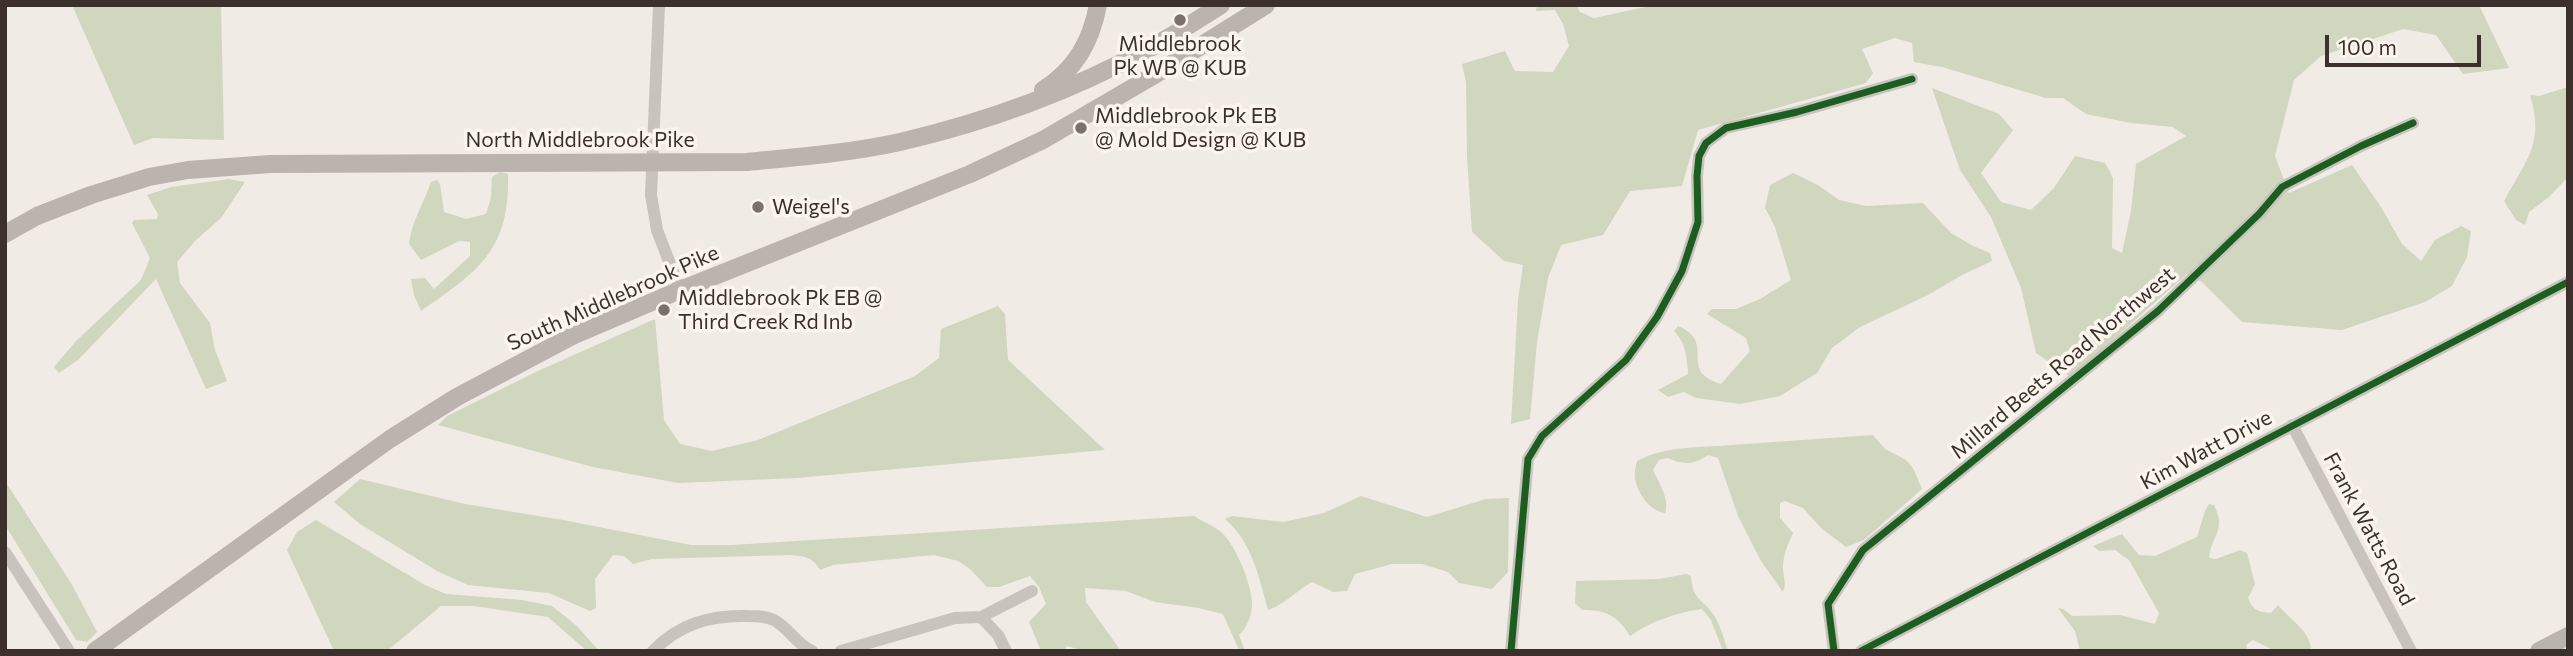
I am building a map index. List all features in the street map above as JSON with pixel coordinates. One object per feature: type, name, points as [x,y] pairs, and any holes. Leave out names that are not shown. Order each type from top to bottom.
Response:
[{"type":"main road","points":[[1013,108],[1067,72],[1089,41],[1098,5]]},
{"type":"main road","name":"North Middlebrook Pike","points":[[5,234],[37,216],[91,195],[149,177],[188,170],[270,164],[747,162],[817,155],[898,142],[973,123],[1053,94],[1149,49],[1221,5]]},
{"type":"main road","name":"South Middlebrook Pike","points":[[95,651],[427,415],[572,336],[680,289],[970,174],[1043,140],[1266,5]]},
{"type":"main road","points":[[2544,650],[2568,636]]},
{"type":"street","points":[[659,5],[651,163],[653,215],[680,289]]},
{"type":"street","points":[[1511,651],[1528,458],[1542,436],[1626,360],[1657,317],[1682,271],[1698,222],[1699,156],[1706,143],[1726,128],[1797,112],[1912,79]]},
{"type":"street","name":"Millard Beets Road Northwest","points":[[1833,651],[1828,604],[1863,550],[2158,312],[2259,214],[2282,187],[2361,146],[2413,123]]},
{"type":"street","name":"Kim Watt Drive","points":[[1861,651],[2568,282]]},
{"type":"street","name":"Frank Watts Road","points":[[2292,425],[2412,651]]},
{"type":"street","points":[[5,552],[69,651]]},
{"type":"street","points":[[841,651],[955,618],[981,617],[1032,591]]},
{"type":"street","points":[[653,651],[667,636],[685,626],[707,618],[738,616],[774,620],[803,647],[812,651]]},
{"type":"street","points":[[981,617],[998,635],[1006,651]]},
{"type":"green space","points":[[72,5],[221,5],[224,140],[153,138],[134,145]]},
{"type":"green space","points":[[1537,5],[1576,5],[1580,12],[1594,18],[1655,5],[2479,5],[2509,68],[2463,74],[2436,35],[2403,29],[2321,56],[2294,80],[2275,156],[2289,193],[2352,165],[2402,244],[2421,261],[2435,240],[2461,226],[2471,231],[2467,257],[2452,286],[2425,302],[2342,330],[2242,322],[2202,282],[2187,274],[2071,377],[2036,353],[2021,288],[1991,217],[1960,170],[1932,88],[1999,114],[2013,130],[1981,173],[2001,202],[2031,210],[2054,188],[2075,156],[2105,163],[2113,178],[2112,248],[2122,253],[2131,211],[2136,164],[2186,136],[2173,127],[2131,123],[2086,114],[2063,98],[2046,98],[1942,67],[1914,62],[1912,43],[1895,38],[1862,49],[1873,73],[1866,83],[1698,130],[1682,186],[1630,191],[1603,235],[1561,245],[1548,278],[1537,342],[1530,419],[1511,424],[1518,300],[1523,265],[1504,261],[1472,232],[1466,82],[1462,64],[1505,51],[1515,71],[1553,72],[1569,46],[1563,24],[1555,10],[1536,11]]},
{"type":"green space","points":[[2568,87],[2568,177],[2549,197],[2529,212],[2525,225],[2516,220],[2504,201],[2526,162],[2534,139],[2534,112],[2530,95],[2539,96]]},
{"type":"green space","points":[[500,172],[508,174],[507,200],[496,241],[487,256],[459,284],[421,311],[411,279],[425,278],[434,289],[470,256],[470,242],[459,241],[421,260],[409,244],[415,220],[431,182],[437,180],[440,184],[444,212],[466,219],[486,214],[491,198],[492,177]]},
{"type":"green space","points":[[1793,173],[1818,185],[1839,200],[1866,206],[1923,203],[1951,233],[1990,253],[1992,261],[1860,327],[1832,348],[1817,373],[1780,396],[1740,404],[1696,398],[1684,392],[1668,397],[1658,390],[1688,374],[1683,346],[1674,331],[1678,326],[1695,340],[1701,371],[1721,384],[1750,351],[1746,338],[1707,314],[1712,309],[1736,309],[1760,299],[1791,280],[1775,227],[1765,208],[1770,185]]},
{"type":"green space","points":[[229,179],[245,182],[221,218],[195,241],[177,262],[180,283],[210,323],[215,350],[227,381],[206,389],[156,279],[78,360],[59,373],[54,367],[76,341],[141,280],[150,258],[132,223],[134,220],[157,219],[158,214],[147,195],[171,187]]},
{"type":"green space","points":[[998,306],[1005,314],[1008,360],[1105,450],[797,478],[678,483],[593,467],[438,425],[447,416],[540,370],[655,319],[664,420],[680,444],[712,451],[758,440],[915,376],[939,358],[941,329]]},
{"type":"green space","points":[[1873,435],[1885,449],[1906,460],[1913,468],[1922,489],[1864,540],[1846,547],[1822,529],[1803,508],[1785,501],[1780,503],[1780,518],[1793,533],[1784,559],[1783,592],[1761,561],[1738,516],[1718,458],[1708,455],[1688,463],[1667,458],[1659,460],[1653,470],[1665,497],[1665,513],[1654,509],[1646,501],[1635,479],[1637,461],[1660,452],[1696,447]]},
{"type":"green space","points":[[360,479],[465,504],[691,545],[732,545],[1194,516],[1223,534],[1243,567],[1252,598],[1251,614],[1239,635],[1245,651],[1238,648],[1223,614],[1155,602],[1126,591],[1085,588],[1086,602],[1121,651],[1084,651],[1067,646],[1063,651],[1041,651],[1029,622],[1046,604],[1039,587],[1030,576],[999,587],[987,587],[958,561],[934,555],[833,565],[820,570],[807,558],[789,555],[652,559],[633,564],[624,556],[613,555],[595,579],[596,608],[590,611],[549,593],[468,585],[437,571],[360,524],[334,502]]},
{"type":"green space","points":[[5,481],[71,583],[97,632],[87,642],[76,640],[5,525]]},
{"type":"green space","points":[[1361,496],[1427,517],[1486,499],[1509,498],[1508,572],[1492,589],[1459,583],[1448,572],[1422,564],[1392,564],[1355,574],[1347,591],[1333,592],[1312,582],[1268,610],[1248,549],[1225,519],[1232,516],[1284,522],[1324,513]]},
{"type":"green space","points":[[2209,504],[2214,505],[2218,514],[2219,527],[2209,558],[2216,559],[2240,550],[2247,553],[2255,584],[2248,598],[2252,605],[2260,611],[2271,613],[2278,605],[2308,637],[2311,651],[2275,651],[2253,640],[2246,645],[2248,651],[2080,651],[2075,631],[2058,608],[2072,616],[2120,615],[2155,624],[2159,613],[2129,560],[2115,550],[2099,551],[2093,546],[2122,534],[2139,555],[2155,556],[2197,537]]},
{"type":"green space","points":[[316,520],[425,585],[446,594],[522,600],[552,606],[577,626],[599,651],[587,651],[548,617],[474,606],[441,606],[387,651],[334,651],[287,550],[297,532]]},
{"type":"green space","points":[[1686,574],[1691,576],[1696,595],[1715,618],[1728,651],[1723,651],[1711,620],[1702,609],[1664,618],[1630,636],[1610,615],[1582,610],[1575,603],[1576,581],[1659,579]]},
{"type":"cycle path","points":[[1511,651],[1528,459],[1542,436],[1626,360],[1657,317],[1682,271],[1698,222],[1699,156],[1706,143],[1726,128],[1797,112],[1912,79]]},
{"type":"cycle path","points":[[1834,651],[1828,604],[1863,550],[2158,311],[2259,214],[2282,187],[2361,146],[2413,123]]},
{"type":"cycle path","points":[[1861,651],[2568,282]]},
{"type":"place","name":"Middlebrook Pk WB @ KUB","points":[[1180,20]]},
{"type":"place","name":"Middlebrook Pk EB @ Mold Design @ KUB","points":[[1081,128]]},
{"type":"place","name":"Weigel's","points":[[758,207]]},
{"type":"place","name":"Middlebrook Pk EB @ Third Creek Rd Inb","points":[[664,310]]}]
